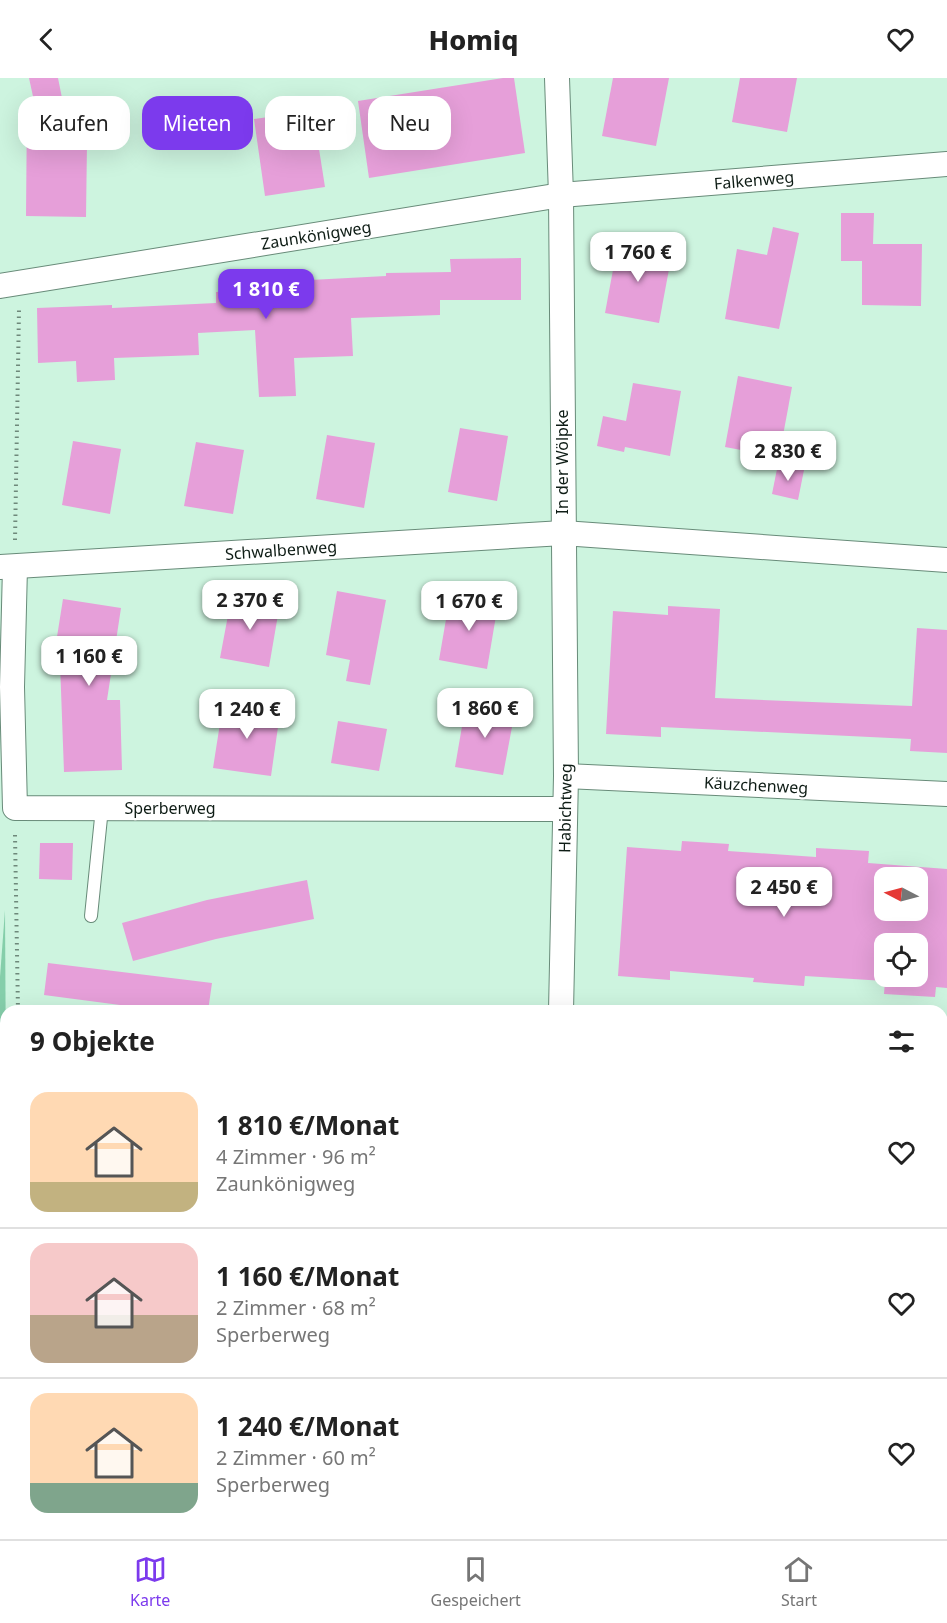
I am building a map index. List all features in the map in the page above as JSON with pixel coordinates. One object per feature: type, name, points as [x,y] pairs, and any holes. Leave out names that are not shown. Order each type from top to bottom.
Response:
[{"type":"street","name":"In der Wölpke","points":[[557,78],[561,195],[563,532],[947,560]]},
{"type":"street","name":"Falkenweg","points":[[561,195],[947,164]]},
{"type":"street","name":"Zaunkönigweg","points":[[10,284],[561,195]]},
{"type":"street","name":"Schwalbenweg","points":[[7,567],[563,532]]},
{"type":"street","name":"Habichtweg","points":[[561,1005],[566,776],[563,532]]},
{"type":"street","points":[[7,567],[15,808]]},
{"type":"street","name":"Käuzchenweg","points":[[566,776],[947,794]]},
{"type":"street","name":"Sperberweg","points":[[15,808],[565,809]]},
{"type":"lane","points":[[91,916],[102,808]]},
{"type":"path","points":[[7,567],[10,284]]},
{"type":"path","points":[[15,808],[18,1005]]},
{"type":"green space","points":[[5,910],[6,1005],[0,1005]]},
{"type":"building","points":[[29,78],[58,78],[62,96],[33,96]]},
{"type":"building","points":[[514,78],[525,153],[369,178],[358,101],[368,99],[368,150],[451,150],[451,96],[390,96]]},
{"type":"building","points":[[613,78],[669,78],[656,146],[602,136]]},
{"type":"building","points":[[740,78],[797,78],[787,132],[732,122]]},
{"type":"building","points":[[265,118],[265,150],[319,150],[325,187],[265,196],[254,119]]},
{"type":"building","points":[[27,150],[87,150],[86,217],[26,216]]},
{"type":"building","points":[[841,213],[874,213],[873,244],[922,244],[921,306],[862,305],[862,261],[841,261]]},
{"type":"building","points":[[773,227],[799,233],[779,329],[725,319],[737,249],[767,255]]},
{"type":"building","points":[[618,243],[672,253],[659,323],[605,313]]},
{"type":"building","points":[[521,258],[521,300],[440,300],[440,315],[351,318],[353,356],[294,358],[296,396],[259,397],[255,330],[198,333],[199,355],[114,358],[115,380],[77,382],[76,361],[38,363],[37,308],[112,305],[112,308],[216,303],[216,292],[291,288],[291,281],[386,276],[386,273],[451,272],[450,259]]},
{"type":"building","points":[[738,376],[792,387],[779,457],[725,447]]},
{"type":"building","points":[[633,383],[681,391],[670,456],[625,447],[624,452],[597,446],[603,416],[626,421]]},
{"type":"building","points":[[460,428],[508,436],[497,501],[448,492]]},
{"type":"building","points":[[327,435],[375,443],[364,508],[316,499]]},
{"type":"building","points":[[73,441],[121,449],[110,514],[62,505]]},
{"type":"building","points":[[196,442],[244,450],[233,514],[184,506]]},
{"type":"building","points":[[778,464],[804,470],[798,500],[772,494]]},
{"type":"building","points":[[337,591],[386,600],[370,685],[346,681],[350,660],[326,655]]},
{"type":"building","points":[[232,594],[280,603],[269,667],[220,658]]},
{"type":"building","points":[[450,596],[498,604],[487,669],[439,660]]},
{"type":"building","points":[[63,599],[121,608],[107,700],[120,700],[122,770],[64,772],[60,663],[53,662]]},
{"type":"building","points":[[668,606],[720,609],[715,698],[912,706],[917,628],[947,630],[947,753],[910,751],[911,739],[661,727],[661,737],[606,734],[613,611],[668,615]]},
{"type":"building","points":[[466,703],[515,711],[503,775],[455,767]]},
{"type":"building","points":[[223,704],[280,713],[271,776],[213,768]]},
{"type":"building","points":[[338,721],[387,729],[379,771],[331,763]]},
{"type":"building","points":[[682,841],[729,844],[728,851],[816,857],[816,848],[869,851],[868,863],[921,867],[874,867],[874,921],[928,921],[928,868],[947,869],[947,988],[936,987],[935,997],[884,994],[885,987],[928,987],[928,933],[874,933],[874,980],[805,976],[804,986],[753,982],[754,978],[670,971],[670,980],[618,976],[627,847],[681,851]]},
{"type":"building","points":[[40,843],[73,843],[72,880],[39,879]]},
{"type":"building","points":[[307,880],[314,919],[216,939],[133,961],[122,923],[207,900]]},
{"type":"building","points":[[48,963],[212,983],[209,1005],[120,1005],[44,995]]}]
